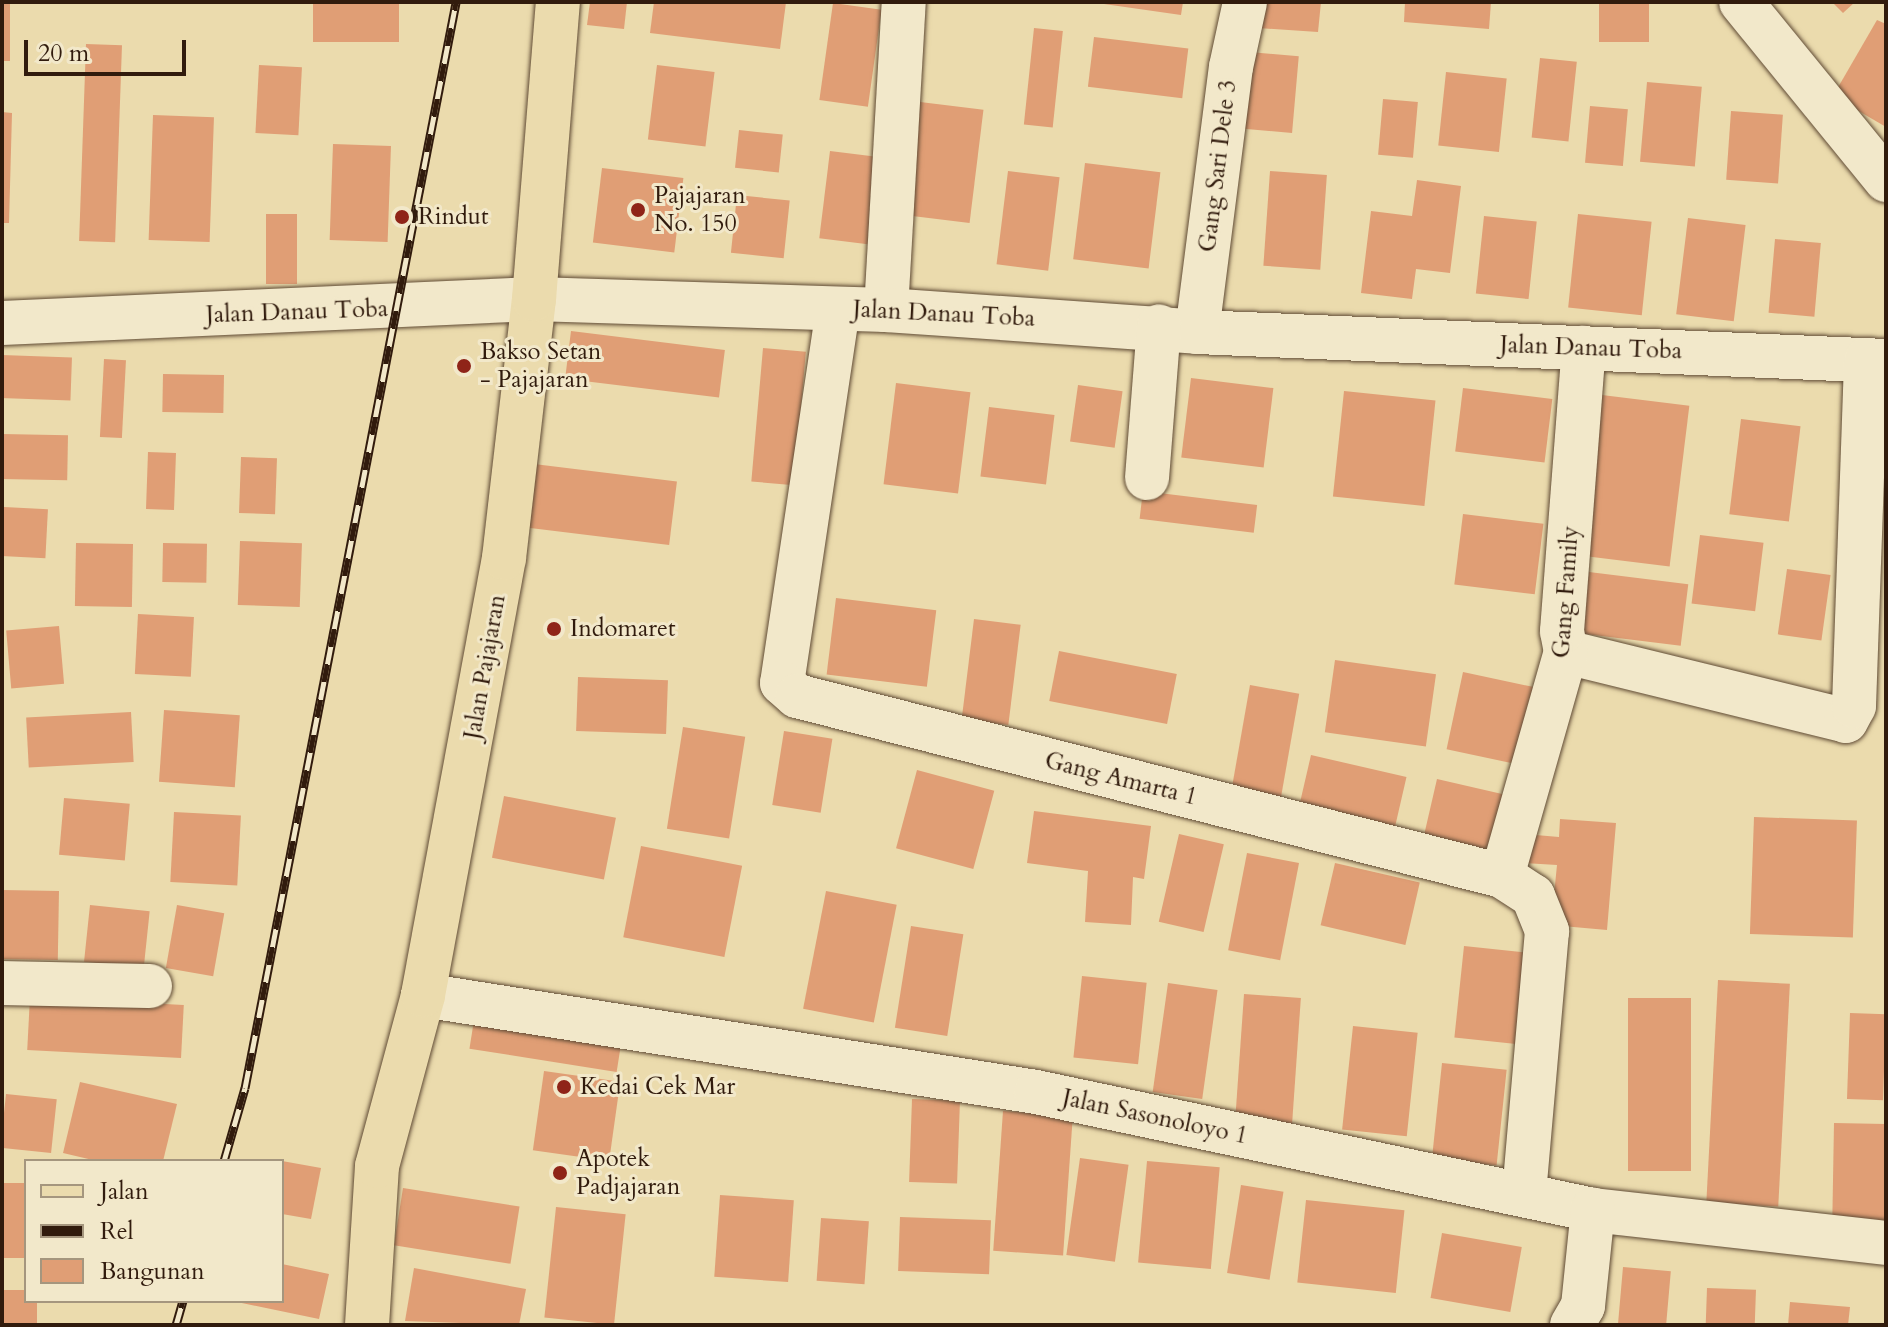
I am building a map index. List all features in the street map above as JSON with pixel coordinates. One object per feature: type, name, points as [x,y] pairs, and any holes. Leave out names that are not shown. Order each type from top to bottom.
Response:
[{"type":"main road","name":"Jalan Pajajaran","points":[[367,1325],[377,1166],[423,995],[504,558],[534,299],[558,2]]},
{"type":"street","points":[[886,310],[904,2]]},
{"type":"street","name":"Gang Sari Dele 3","points":[[1147,478],[1245,2]]},
{"type":"street","points":[[1741,2],[1886,180]]},
{"type":"street","name":"Jalan Danau Toba","points":[[2,323],[534,299],[886,310],[1178,329],[1876,360]]},
{"type":"street","name":"Gang Amarta 1","points":[[838,309],[809,525],[781,664],[787,689],[797,696],[1502,876],[1533,896],[1547,931],[1524,1195]]},
{"type":"street","name":"Gang Family","points":[[1502,876],[1566,652],[1562,631],[1584,348]]},
{"type":"street","points":[[1566,652],[1846,721],[1854,706],[1876,360]]},
{"type":"street","points":[[2,983],[150,986]]},
{"type":"street","name":"Jalan Sasonoloyo 1","points":[[423,995],[1036,1092],[1593,1210],[1886,1243]]},
{"type":"street","points":[[1572,1325],[1583,1306],[1593,1210]]},
{"type":"building","points":[[2,2],[10,2],[10,61],[2,61]]},
{"type":"building","points":[[313,2],[399,2],[399,42],[313,42]]},
{"type":"building","points":[[590,2],[627,2],[624,29],[587,25]]},
{"type":"building","points":[[654,2],[786,2],[780,49],[650,33]]},
{"type":"building","points":[[1090,2],[1183,2],[1181,15]]},
{"type":"building","points":[[1261,2],[1321,2],[1318,32],[1258,28]]},
{"type":"building","points":[[1405,2],[1491,2],[1489,29],[1404,22]]},
{"type":"building","points":[[1599,2],[1649,2],[1649,42],[1599,42]]},
{"type":"building","points":[[1832,2],[1855,2],[1843,13]]},
{"type":"building","points":[[833,3],[882,10],[868,107],[819,100]]},
{"type":"building","points":[[1877,20],[1886,24],[1886,127],[1833,96]]},
{"type":"building","points":[[1034,28],[1063,31],[1053,127],[1024,124]]},
{"type":"building","points":[[1094,37],[1188,49],[1182,98],[1088,87]]},
{"type":"building","points":[[86,44],[122,45],[115,242],[79,241]]},
{"type":"building","points":[[1239,51],[1299,56],[1292,133],[1232,128]]},
{"type":"building","points":[[1540,58],[1577,62],[1568,141],[1532,138]]},
{"type":"building","points":[[259,65],[302,67],[298,135],[255,133]]},
{"type":"building","points":[[657,65],[715,72],[705,147],[648,139]]},
{"type":"building","points":[[1446,72],[1507,78],[1499,152],[1438,146]]},
{"type":"building","points":[[1647,82],[1702,87],[1695,166],[1640,162]]},
{"type":"building","points":[[1383,99],[1418,102],[1413,158],[1378,155]]},
{"type":"building","points":[[912,101],[983,110],[970,223],[898,214]]},
{"type":"building","points":[[1590,106],[1628,109],[1623,166],[1585,163]]},
{"type":"building","points":[[1731,111],[1783,115],[1778,183],[1726,180]]},
{"type":"building","points":[[2,112],[12,113],[9,223],[2,223]]},
{"type":"building","points":[[153,115],[214,117],[210,242],[149,240]]},
{"type":"building","points":[[739,130],[783,135],[779,172],[735,168]]},
{"type":"building","points":[[333,144],[391,146],[388,242],[330,240]]},
{"type":"building","points":[[830,151],[887,158],[876,245],[819,238]]},
{"type":"building","points":[[1085,163],[1160,172],[1149,269],[1073,259]]},
{"type":"building","name":"Pajajaran No. 150","points":[[602,168],[683,178],[674,252],[593,242]]},
{"type":"building","points":[[1008,171],[1060,177],[1048,271],[997,264]]},
{"type":"building","points":[[1270,171],[1327,175],[1320,270],[1263,266]]},
{"type":"building","points":[[1417,180],[1461,186],[1450,273],[1416,269],[1412,299],[1361,293],[1371,211],[1412,216]]},
{"type":"building","points":[[737,195],[790,201],[784,258],[731,253]]},
{"type":"building","points":[[266,214],[297,214],[297,284],[266,284]]},
{"type":"building","points":[[1578,214],[1652,222],[1642,315],[1568,307]]},
{"type":"building","points":[[1484,216],[1537,222],[1529,299],[1476,294]]},
{"type":"building","points":[[1688,218],[1746,225],[1734,321],[1676,314]]},
{"type":"building","points":[[1775,239],[1821,243],[1814,317],[1769,313]]},
{"type":"building","points":[[571,331],[725,350],[719,398],[565,379]]},
{"type":"building","points":[[763,348],[806,352],[794,485],[751,481]]},
{"type":"building","points":[[2,355],[72,357],[70,400],[2,398]]},
{"type":"building","points":[[104,359],[126,360],[122,438],[100,437]]},
{"type":"building","points":[[163,374],[224,375],[223,413],[162,412]]},
{"type":"building","points":[[1191,378],[1273,388],[1264,468],[1181,457]]},
{"type":"building","points":[[896,383],[970,392],[958,493],[884,484]]},
{"type":"building","points":[[1078,385],[1123,391],[1115,448],[1070,441]]},
{"type":"building","points":[[1463,388],[1552,399],[1545,462],[1455,452]]},
{"type":"building","points":[[1344,391],[1435,401],[1424,506],[1333,496]]},
{"type":"building","points":[[1602,395],[1689,406],[1670,567],[1582,556]]},
{"type":"building","points":[[989,407],[1055,415],[1046,485],[980,476]]},
{"type":"building","points":[[1741,419],[1801,426],[1789,522],[1729,514]]},
{"type":"building","points":[[2,434],[68,435],[67,480],[2,479]]},
{"type":"building","points":[[148,452],[176,453],[174,510],[146,509]]},
{"type":"building","points":[[241,457],[277,458],[275,514],[239,513]]},
{"type":"building","points":[[534,464],[677,482],[669,545],[526,528]]},
{"type":"building","points":[[1143,491],[1257,505],[1254,533],[1140,519]]},
{"type":"building","points":[[4,507],[48,509],[45,558],[2,556]]},
{"type":"building","points":[[1463,514],[1543,524],[1535,594],[1454,584]]},
{"type":"building","points":[[1700,535],[1764,543],[1755,611],[1692,603]]},
{"type":"building","points":[[240,541],[302,543],[300,607],[238,605]]},
{"type":"building","points":[[76,543],[133,544],[132,607],[75,606]]},
{"type":"building","points":[[163,543],[207,544],[206,583],[162,582]]},
{"type":"building","points":[[1787,569],[1831,575],[1821,640],[1778,634]]},
{"type":"building","points":[[1589,572],[1688,584],[1681,646],[1581,634]]},
{"type":"building","points":[[836,598],[936,610],[927,687],[827,674]]},
{"type":"building","points":[[138,614],[194,617],[191,677],[135,674]]},
{"type":"building","points":[[974,619],[1021,625],[1008,725],[962,719]]},
{"type":"building","points":[[59,626],[64,684],[11,688],[6,631]]},
{"type":"building","points":[[1059,651],[1177,674],[1167,724],[1049,701]]},
{"type":"building","points":[[1335,660],[1436,674],[1426,746],[1325,732]]},
{"type":"building","points":[[1463,672],[1537,688],[1521,765],[1447,749]]},
{"type":"building","points":[[578,677],[668,680],[666,734],[576,731]]},
{"type":"building","points":[[1250,685],[1299,694],[1280,801],[1231,792]]},
{"type":"building","points":[[164,710],[240,715],[235,787],[159,782]]},
{"type":"building","points":[[131,712],[134,762],[29,767],[26,717]]},
{"type":"building","points":[[683,727],[745,737],[729,839],[667,829]]},
{"type":"building","points":[[784,731],[832,739],[821,813],[772,805]]},
{"type":"building","points":[[1311,755],[1406,777],[1394,830],[1299,808]]},
{"type":"building","points":[[917,770],[994,791],[973,869],[896,848]]},
{"type":"building","points":[[1437,779],[1504,795],[1490,855],[1423,839]]},
{"type":"building","points":[[504,796],[616,818],[604,880],[492,858]]},
{"type":"building","points":[[64,798],[130,804],[125,861],[59,855]]},
{"type":"building","points":[[1034,811],[1151,826],[1144,879],[1133,877],[1131,925],[1085,922],[1088,871],[1027,863]]},
{"type":"building","points":[[174,812],[241,816],[237,885],[170,882]]},
{"type":"building","points":[[1754,817],[1857,821],[1853,938],[1750,934]]},
{"type":"building","points":[[1560,819],[1616,823],[1607,930],[1551,925],[1557,865],[1523,863],[1524,834],[1559,837]]},
{"type":"building","points":[[1179,834],[1224,844],[1204,932],[1159,922]]},
{"type":"building","points":[[641,846],[742,866],[724,957],[623,937]]},
{"type":"building","points":[[1247,853],[1299,863],[1280,960],[1228,950]]},
{"type":"building","points":[[1335,863],[1420,883],[1405,945],[1321,925]]},
{"type":"building","points":[[2,890],[59,891],[58,960],[2,959]]},
{"type":"building","points":[[826,891],[897,905],[874,1023],[803,1009]]},
{"type":"building","points":[[90,905],[150,911],[144,968],[84,962]]},
{"type":"building","points":[[177,905],[224,913],[213,976],[166,968]]},
{"type":"building","points":[[911,926],[963,934],[947,1036],[895,1028]]},
{"type":"building","points":[[1464,946],[1526,952],[1516,1044],[1454,1037]]},
{"type":"building","points":[[1082,976],[1147,983],[1138,1064],[1073,1058]]},
{"type":"building","points":[[1718,980],[1790,984],[1778,1206],[1706,1203]]},
{"type":"building","points":[[1168,983],[1218,990],[1202,1099],[1153,1092]]},
{"type":"building","points":[[1244,994],[1301,998],[1292,1124],[1235,1120]]},
{"type":"building","points":[[30,997],[184,1005],[181,1058],[27,1050]]},
{"type":"building","points":[[1628,998],[1691,998],[1691,1171],[1628,1171]]},
{"type":"building","points":[[1850,1013],[1886,1014],[1883,1100],[1847,1099]]},
{"type":"building","points":[[474,1020],[621,1043],[617,1072],[469,1049]]},
{"type":"building","points":[[1353,1026],[1418,1033],[1407,1136],[1342,1129]]},
{"type":"building","points":[[1442,1063],[1507,1070],[1497,1165],[1432,1158]]},
{"type":"building","points":[[544,1071],[620,1082],[609,1161],[533,1150]]},
{"type":"building","points":[[80,1082],[177,1104],[163,1159],[88,1159],[63,1153]]},
{"type":"building","points":[[6,1094],[57,1099],[51,1153],[2,1148]]},
{"type":"building","points":[[912,1099],[960,1101],[957,1184],[909,1182]]},
{"type":"building","points":[[1003,1111],[1073,1116],[1063,1256],[993,1251]]},
{"type":"building","points":[[1834,1123],[1886,1124],[1884,1225],[1832,1224]]},
{"type":"building","points":[[1080,1158],[1129,1165],[1115,1262],[1066,1255]]},
{"type":"building","points":[[284,1161],[321,1168],[311,1219],[284,1214]]},
{"type":"building","points":[[1147,1161],[1220,1167],[1211,1269],[1138,1263]]},
{"type":"building","points":[[2,1183],[24,1183],[24,1258],[2,1258]]},
{"type":"building","points":[[1241,1185],[1283,1192],[1270,1280],[1227,1273]]},
{"type":"building","points":[[403,1188],[520,1206],[510,1264],[394,1245]]},
{"type":"building","points":[[720,1195],[794,1200],[788,1282],[714,1277]]},
{"type":"building","points":[[1306,1200],[1404,1210],[1396,1293],[1297,1283]]},
{"type":"building","points":[[556,1207],[626,1214],[614,1325],[544,1317]]},
{"type":"building","points":[[900,1217],[991,1220],[989,1274],[898,1271]]},
{"type":"building","points":[[821,1218],[869,1221],[864,1284],[817,1281]]},
{"type":"building","points":[[1442,1233],[1522,1247],[1510,1312],[1431,1298]]},
{"type":"building","points":[[284,1264],[329,1274],[319,1319],[242,1303],[284,1303]]},
{"type":"building","points":[[1623,1267],[1671,1271],[1666,1325],[1618,1325]]},
{"type":"building","points":[[414,1268],[526,1289],[519,1325],[405,1321]]},
{"type":"building","points":[[1707,1288],[1756,1290],[1755,1325],[1706,1325]]},
{"type":"building","points":[[2,1290],[24,1290],[24,1303],[37,1303],[37,1325],[2,1325]]},
{"type":"building","points":[[1790,1302],[1850,1307],[1848,1325],[1788,1325]]},
{"type":"railway","points":[[225,1159],[245,1088],[456,2]]},
{"type":"railway","points":[[176,1325],[182,1303]]},
{"type":"place","name":"Pajajaran No. 150","points":[[638,210]]},
{"type":"place","name":"Rindut","points":[[402,217]]},
{"type":"place","name":"Bakso Setan - Pajajaran","points":[[464,366]]},
{"type":"place","name":"Indomaret","points":[[554,629]]},
{"type":"place","name":"Kedai Cek Mar","points":[[564,1087]]},
{"type":"place","name":"Apotek Padjajaran","points":[[560,1173]]}]
